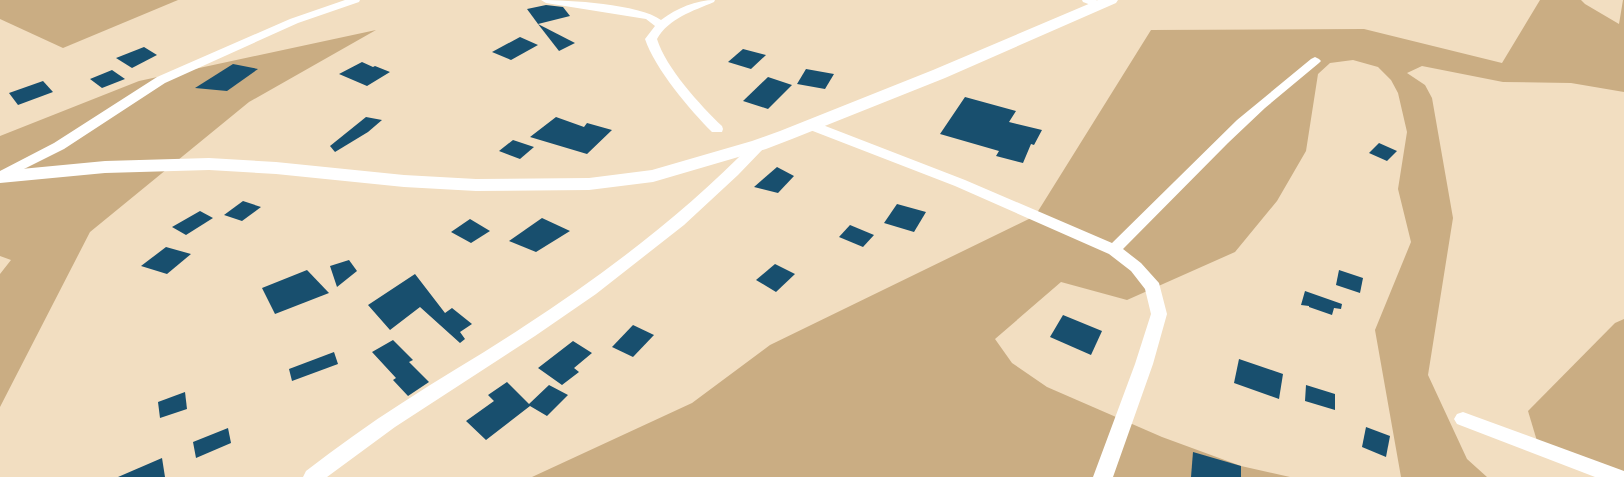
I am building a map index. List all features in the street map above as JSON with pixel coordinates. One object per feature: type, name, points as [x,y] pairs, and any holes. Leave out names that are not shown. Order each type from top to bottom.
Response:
[{"type":"street","points":[[0,177],[59,146],[161,80],[294,21],[355,0]]},
{"type":"street","points":[[546,0],[641,14],[650,17],[661,25]]},
{"type":"street","points":[[710,0],[672,18],[661,25],[651,39],[657,56],[695,108],[717,129]]},
{"type":"street","points":[[0,177],[105,167],[210,164],[276,168],[438,184],[589,184],[653,176],[758,145],[810,125],[939,74],[1099,2]]},
{"type":"street","points":[[1114,250],[1170,192],[1256,110],[1300,76],[1315,61]]},
{"type":"street","points":[[810,125],[960,183],[1114,250],[1136,267],[1153,287],[1158,314],[1144,364],[1104,477]]},
{"type":"street","points":[[313,477],[368,435],[528,332],[598,283],[655,240],[711,194],[758,145]]},
{"type":"street","points":[[1463,418],[1618,477]]},
{"type":"shaded area","points":[[0,0],[178,0],[63,48],[0,19]]},
{"type":"shaded area","points":[[1540,0],[1581,0],[1585,4],[1619,24],[1624,0],[1624,92],[1571,83],[1503,82],[1422,66],[1407,73],[1425,85],[1432,98],[1453,218],[1428,375],[1467,459],[1487,477],[1401,477],[1375,330],[1411,242],[1398,189],[1407,132],[1398,93],[1391,80],[1378,67],[1353,60],[1330,63],[1318,74],[1306,151],[1277,201],[1235,252],[1127,300],[1061,282],[995,339],[1012,363],[1047,387],[1162,437],[1241,466],[1290,477],[532,477],[692,403],[770,345],[1035,216],[1151,30],[1364,29],[1502,63]]},
{"type":"shaded area","points":[[376,30],[249,102],[90,232],[0,407],[0,274],[11,260],[0,256],[0,136],[139,81]]},
{"type":"shaded area","points":[[1624,319],[1624,477],[1537,441],[1528,411],[1615,323]]},
{"type":"building","points":[[546,5],[563,7],[570,16],[538,24],[527,9]]},
{"type":"building","points":[[538,24],[575,43],[559,51]]},
{"type":"building","points":[[520,37],[538,45],[511,60],[492,52]]},
{"type":"building","points":[[144,47],[157,55],[132,68],[116,58]]},
{"type":"building","points":[[743,49],[766,55],[751,69],[728,62]]},
{"type":"building","points":[[362,62],[390,72],[367,86],[339,74]]},
{"type":"building","points":[[233,64],[258,69],[227,91],[195,88]]},
{"type":"building","points":[[806,69],[834,74],[825,89],[797,84]]},
{"type":"building","points":[[112,70],[125,79],[102,88],[90,79]]},
{"type":"building","points":[[768,77],[792,85],[768,109],[743,101]]},
{"type":"building","points":[[43,81],[53,92],[18,105],[9,93]]},
{"type":"building","points":[[965,97],[1016,111],[1009,122],[1042,130],[1034,145],[1031,144],[1023,163],[996,156],[999,151],[940,134]]},
{"type":"building","points":[[366,117],[382,120],[368,132],[335,152],[330,146]]},
{"type":"building","points":[[556,117],[584,127],[587,123],[612,130],[587,154],[530,137]]},
{"type":"building","points":[[513,140],[534,147],[520,159],[499,151]]},
{"type":"building","points":[[1379,143],[1397,151],[1387,161],[1369,153]]},
{"type":"building","points":[[777,167],[794,176],[778,193],[754,187]]},
{"type":"building","points":[[243,201],[261,207],[242,221],[224,215]]},
{"type":"building","points":[[897,204],[926,212],[914,232],[884,223]]},
{"type":"building","points":[[200,211],[213,218],[186,235],[172,227]]},
{"type":"building","points":[[542,218],[570,231],[536,252],[509,241]]},
{"type":"building","points":[[470,219],[490,231],[471,243],[451,232]]},
{"type":"building","points":[[850,225],[874,235],[863,247],[839,237]]},
{"type":"building","points":[[166,247],[191,254],[167,274],[141,266]]},
{"type":"building","points":[[349,260],[357,271],[337,287],[330,266]]},
{"type":"building","points":[[775,264],[795,274],[776,292],[756,280]]},
{"type":"building","points":[[307,270],[329,293],[275,314],[262,288]]},
{"type":"building","points":[[1339,270],[1363,278],[1360,293],[1336,285]]},
{"type":"building","points":[[415,274],[445,313],[452,308],[472,324],[460,332],[465,339],[460,343],[420,307],[390,330],[368,305]]},
{"type":"building","points":[[1305,291],[1342,304],[1341,309],[1334,308],[1332,315],[1309,306],[1301,305]]},
{"type":"building","points":[[1063,315],[1102,331],[1091,355],[1050,337]]},
{"type":"building","points":[[633,325],[654,335],[633,357],[612,347]]},
{"type":"building","points":[[393,340],[413,360],[409,362],[429,382],[408,396],[393,380],[396,378],[372,352]]},
{"type":"building","points":[[573,341],[592,353],[574,368],[579,372],[562,385],[538,368]]},
{"type":"building","points":[[334,352],[338,364],[292,381],[289,369]]},
{"type":"building","points":[[1239,359],[1283,374],[1279,399],[1234,383]]},
{"type":"building","points":[[507,382],[529,404],[549,385],[568,395],[547,416],[530,406],[486,440],[466,421],[494,401],[488,395]]},
{"type":"building","points":[[1306,385],[1335,394],[1335,410],[1305,401]]},
{"type":"building","points":[[185,392],[187,409],[160,418],[158,402]]},
{"type":"building","points":[[1366,427],[1390,436],[1386,457],[1362,447]]},
{"type":"building","points":[[228,428],[231,443],[196,458],[193,442]]},
{"type":"building","points":[[1193,452],[1241,466],[1241,477],[1191,477]]},
{"type":"building","points":[[162,458],[165,477],[118,477]]}]
